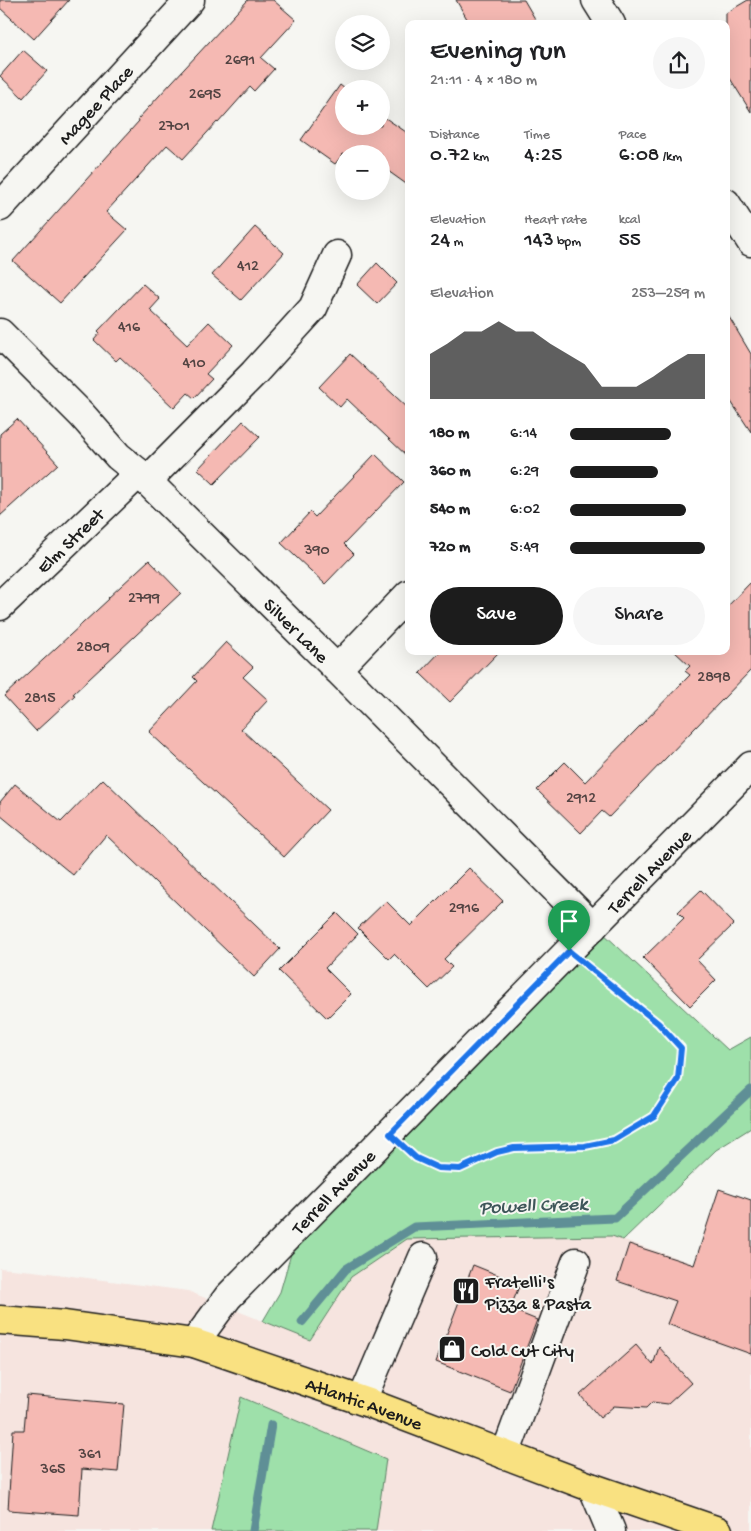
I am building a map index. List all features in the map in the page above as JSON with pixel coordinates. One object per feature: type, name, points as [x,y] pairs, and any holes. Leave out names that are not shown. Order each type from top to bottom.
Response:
[{"type":"main road","name":"Atlantic Avenue","points":[[0,1320],[65,1325],[194,1343],[362,1400],[593,1488],[718,1531]]},
{"type":"street","name":"Magee Place","points":[[0,207],[190,0]]},
{"type":"street","points":[[596,0],[608,20]]},
{"type":"street","points":[[730,209],[751,242]]},
{"type":"street","name":"Elm Street","points":[[0,606],[143,477],[254,372],[313,308],[337,255]]},
{"type":"street","name":"Silver Lane","points":[[0,333],[82,415],[118,456],[143,477],[337,669],[593,927]]},
{"type":"street","points":[[337,669],[405,598]]},
{"type":"street","name":"Terrell Avenue","points":[[194,1343],[228,1298],[751,766]]},
{"type":"street","points":[[362,1400],[423,1256]]},
{"type":"street","points":[[505,1455],[576,1262]]},
{"type":"street","points":[[593,1488],[611,1531]]},
{"type":"path","points":[[390,1134],[416,1158],[438,1168],[460,1169],[497,1152],[514,1148],[585,1146],[614,1140],[654,1116],[678,1079],[681,1048],[658,1023],[569,951]]},
{"type":"shaded area","points":[[612,1236],[751,1283],[751,1531],[376,1531],[386,1459],[242,1397],[211,1531],[0,1531],[0,1268],[188,1291],[310,1340],[351,1277],[407,1239]]},
{"type":"green space","points":[[601,931],[728,1050],[751,1037],[751,1128],[716,1150],[623,1240],[612,1236],[407,1239],[351,1277],[310,1340],[263,1321],[280,1292],[293,1247]]},
{"type":"green space","points":[[241,1397],[386,1459],[376,1531],[211,1531]]},
{"type":"building","points":[[0,0],[69,0],[34,39],[0,8]]},
{"type":"building","points":[[248,0],[273,0],[296,20],[261,58],[274,69],[254,91],[250,87],[183,159],[167,145],[106,212],[127,230],[60,303],[13,261],[139,121],[138,119]]},
{"type":"building","points":[[456,0],[524,0],[536,20],[468,20]]},
{"type":"building","points":[[751,0],[751,112],[730,78],[730,20],[726,20],[726,13]]},
{"type":"building","points":[[23,50],[47,71],[23,98],[0,76]]},
{"type":"building","points":[[335,92],[335,135],[390,135],[390,121],[405,131],[405,183],[390,172],[390,145],[335,145],[335,164],[301,140]]},
{"type":"building","points":[[255,227],[284,253],[241,300],[212,275]]},
{"type":"building","points":[[377,263],[397,283],[377,304],[357,285]]},
{"type":"building","points":[[143,284],[160,299],[150,310],[187,345],[209,322],[233,345],[206,374],[212,379],[194,398],[188,393],[174,408],[120,357],[116,361],[94,340],[100,333],[98,331]]},
{"type":"building","points":[[730,319],[751,354],[751,432],[730,400]]},
{"type":"building","points":[[350,354],[405,405],[405,454],[347,399],[340,407],[319,387]]},
{"type":"building","points":[[17,419],[58,464],[0,516],[0,434]]},
{"type":"building","points":[[243,421],[260,437],[214,484],[198,469]]},
{"type":"building","points":[[375,454],[404,482],[344,544],[354,554],[325,584],[281,543],[310,512],[315,517]]},
{"type":"building","points":[[149,560],[181,593],[36,731],[4,696]]},
{"type":"building","points":[[751,582],[751,670],[609,817],[602,811],[581,833],[537,790],[565,762],[585,782],[690,675],[685,671],[690,666],[678,655],[730,655],[730,604]]},
{"type":"building","points":[[226,642],[253,667],[243,677],[268,700],[241,729],[328,810],[284,857],[149,732],[197,681],[193,677]]},
{"type":"building","points":[[437,655],[496,655],[450,702],[420,673]]},
{"type":"building","points":[[103,779],[280,949],[254,977],[106,835],[73,875],[0,815],[0,802],[15,784],[61,822]]},
{"type":"building","points":[[469,868],[503,901],[444,959],[452,967],[429,989],[394,954],[389,959],[358,928],[386,901],[411,926]]},
{"type":"building","points":[[701,890],[734,924],[697,960],[716,980],[690,1006],[643,958],[684,918],[678,912]]},
{"type":"building","points":[[337,913],[358,934],[325,968],[351,994],[327,1018],[279,971]]},
{"type":"building","points":[[719,1189],[751,1200],[751,1354],[667,1324],[676,1301],[617,1281],[629,1244],[694,1265]]},
{"type":"building","points":[[473,1265],[520,1284],[510,1309],[537,1320],[510,1391],[436,1362]]},
{"type":"building","points":[[636,1345],[653,1365],[659,1347],[691,1383],[668,1404],[652,1402],[646,1408],[614,1406],[600,1418],[580,1395]]},
{"type":"building","points":[[27,1395],[124,1404],[118,1472],[82,1469],[79,1515],[8,1510],[13,1430],[24,1430]]},
{"type":"waterway","name":"Powell Creek","points":[[302,1322],[346,1269],[414,1227],[615,1218],[751,1090]]},
{"type":"waterway","name":"Powell Creek","points":[[253,1531],[271,1425]]},
{"type":"place","name":"Fratelli's Pizza & Pasta","points":[[466,1291]]},
{"type":"place","name":"Cold Cut City","points":[[452,1349]]},
{"type":"route","points":[[569,951],[658,1023],[681,1048],[678,1079],[654,1116],[614,1140],[585,1146],[514,1148],[497,1152],[460,1169],[438,1168],[416,1158],[390,1134],[569,951]]}]
